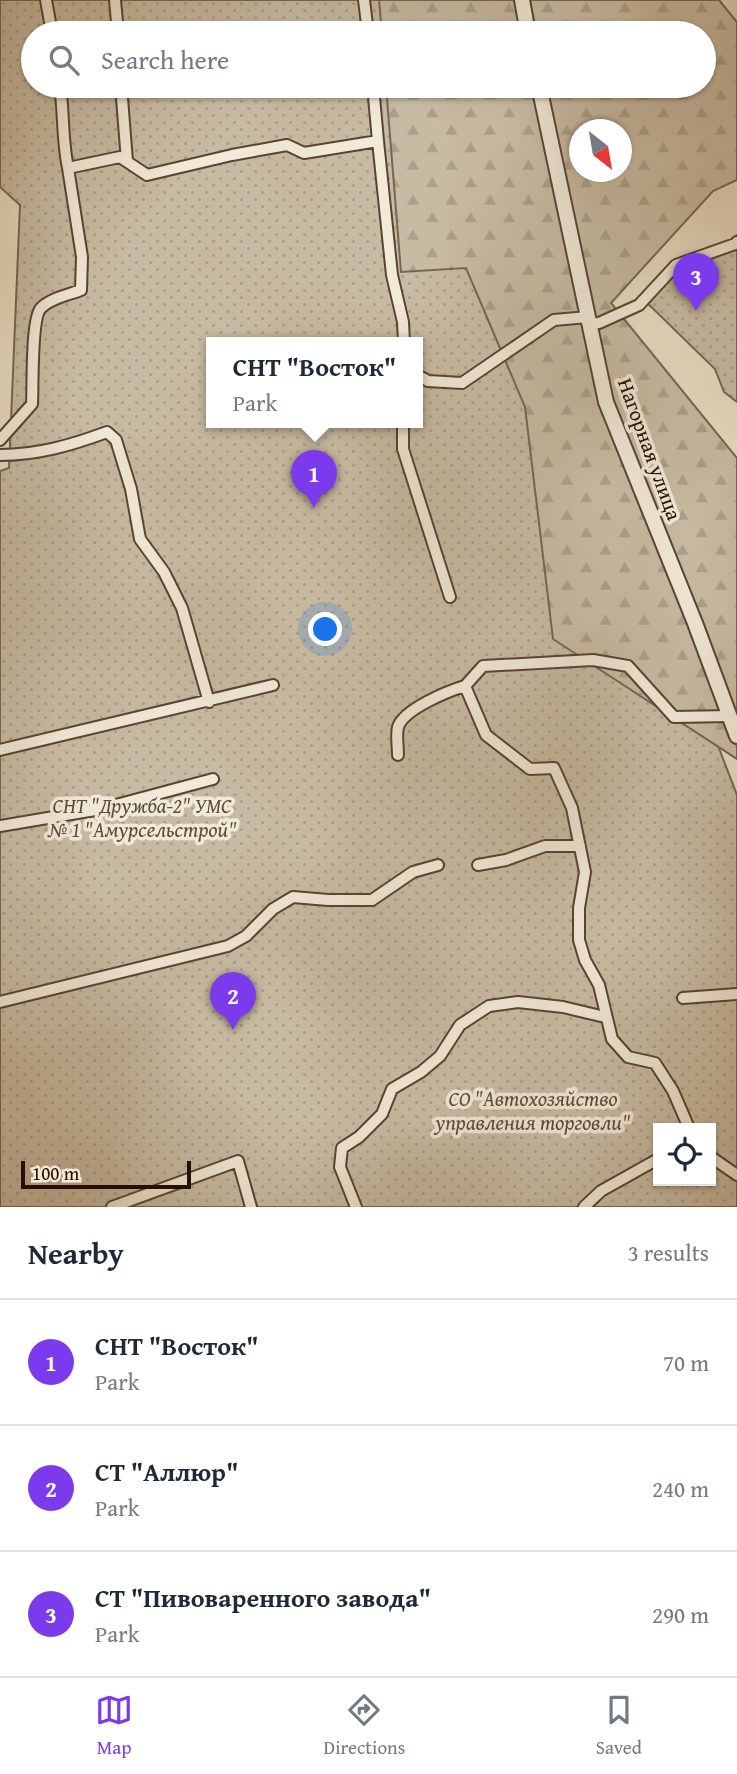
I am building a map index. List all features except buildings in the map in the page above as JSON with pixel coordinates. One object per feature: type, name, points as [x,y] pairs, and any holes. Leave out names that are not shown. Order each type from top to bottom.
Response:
[{"type":"street","points":[[46,0],[50,21]]},
{"type":"street","points":[[115,0],[117,21]]},
{"type":"street","points":[[364,0],[367,21]]},
{"type":"street","points":[[522,0],[526,21]]},
{"type":"street","points":[[0,440],[32,404],[35,325],[39,310],[50,301],[81,290],[82,257],[63,147],[62,98]]},
{"type":"street","points":[[122,98],[127,161]]},
{"type":"street","points":[[374,98],[393,275],[404,337]]},
{"type":"street","name":"Нагорная улица","points":[[542,98],[606,402],[737,736]]},
{"type":"street","points":[[68,168],[120,157],[147,175],[287,145],[304,153],[378,141]]},
{"type":"street","points":[[423,378],[428,381],[462,383],[554,320],[589,320],[598,323],[639,304],[676,265],[737,242]]},
{"type":"street","points":[[403,428],[403,449],[450,597]]},
{"type":"street","points":[[0,455],[29,455],[107,432],[116,440],[131,489],[140,539],[164,572],[182,608],[209,702]]},
{"type":"street","points":[[398,755],[398,728],[404,717],[448,691],[465,686],[483,666],[593,660],[628,666],[674,717],[730,716]]},
{"type":"street","points":[[0,750],[272,685]]},
{"type":"street","points":[[465,686],[486,736],[530,769],[554,768],[572,808],[585,872],[579,908],[579,940],[585,960],[599,985],[612,1039],[628,1057],[655,1063],[673,1091],[687,1123]]},
{"type":"street","points":[[0,825],[101,809],[212,779]]},
{"type":"street","points":[[478,864],[506,860],[545,846],[580,846]]},
{"type":"street","points":[[0,1002],[228,946],[246,936],[273,909],[293,897],[372,900],[413,872],[438,865]]},
{"type":"street","points":[[683,998],[737,994]]},
{"type":"street","points":[[356,1207],[340,1167],[342,1148],[359,1137],[382,1114],[392,1089],[421,1072],[440,1056],[460,1025],[489,1006],[518,1002],[563,1007],[606,1017]]},
{"type":"street","points":[[716,1160],[737,1175]]},
{"type":"street","points":[[112,1207],[238,1161],[251,1207]]},
{"type":"street","points":[[584,1207],[601,1191],[653,1162]]},
{"type":"green space","points":[[0,0],[493,0],[498,21],[21,21],[21,98],[518,98],[702,704],[737,795],[737,1207],[0,1207],[0,471],[9,468],[20,205],[0,187]]},
{"type":"green space","points":[[379,0],[719,0],[737,22],[737,180],[713,191],[611,303],[737,458],[737,759],[553,639],[525,407],[466,268],[401,272],[387,98],[716,98],[716,21],[381,21]]},
{"type":"green space","points":[[737,235],[737,402],[724,392],[715,369],[640,296],[663,273],[729,243]]},
{"type":"place","name":"СТ \"Пивоваренного завода\"","points":[[696,311]]},
{"type":"place","name":"СНТ \"Восток\"","points":[[314,508]]},
{"type":"place","name":"СТ \"Аллюр\"","points":[[233,1030]]},
{"type":"park label","name":"СНТ \"Дружба-2\" УМС № 1 \"Амурсельстрой\"","points":[[142,817]]},
{"type":"park label","name":"СО \"Автохозяйство управления торговли\"","points":[[533,1110]]}]
